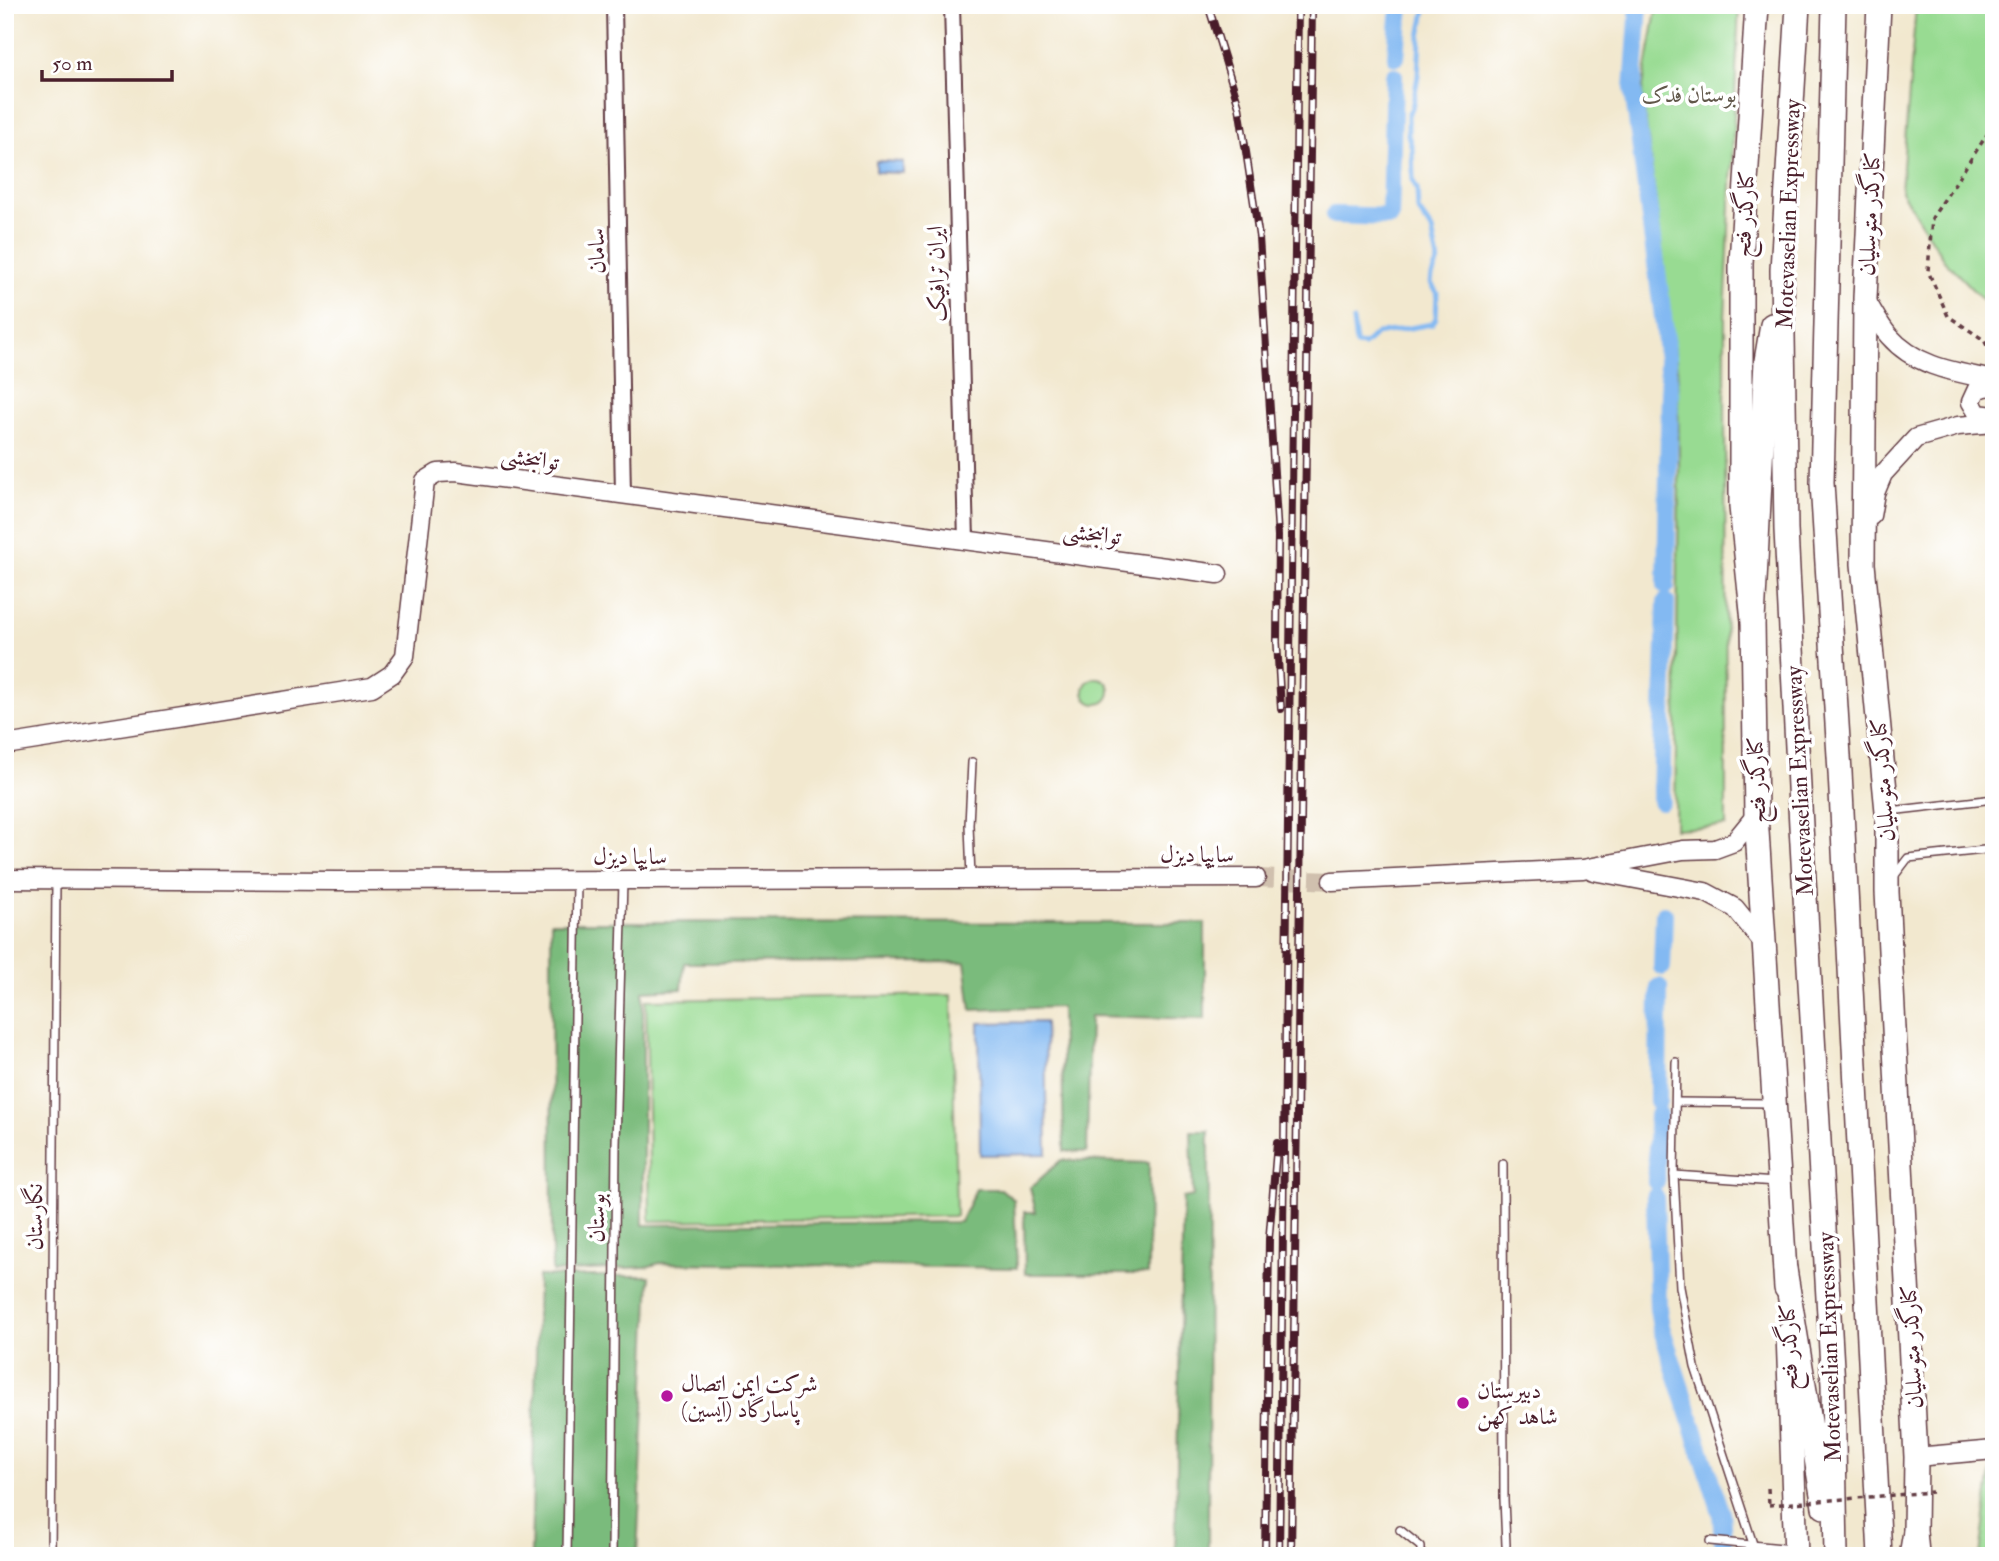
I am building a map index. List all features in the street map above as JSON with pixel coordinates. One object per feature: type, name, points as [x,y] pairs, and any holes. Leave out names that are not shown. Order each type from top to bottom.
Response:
[{"type":"main road","name":"کنارگذر فتح","points":[[1757,5],[1741,263],[1741,507],[1753,621],[1756,815],[1785,1269],[1796,1553]]},
{"type":"main road","name":"Motevaselian Expressway","points":[[1798,5],[1782,270],[1786,530],[1833,1385],[1834,1556]]},
{"type":"main road","name":"Motevaselian Expressway","points":[[1834,5],[1822,483],[1840,772],[1880,1556]]},
{"type":"main road","name":"کنارگذر متوسلیان","points":[[1879,5],[1865,298],[1863,564],[1887,811],[1887,892],[1916,1457],[1917,1556]]},
{"type":"main road","points":[[1753,621],[1766,361],[1782,270]]},
{"type":"main road","points":[[1785,1269],[1834,1556]]},
{"type":"main road","points":[[1911,1556],[1915,1532]]},
{"type":"street","name":"سامان","points":[[614,5],[623,495]]},
{"type":"street","name":"ایران ترافیک","points":[[952,5],[966,541]]},
{"type":"street","points":[[1865,298],[1888,335],[1909,355],[1938,368],[1994,383]]},
{"type":"street","points":[[1994,383],[1978,389],[1971,402],[1978,414],[1994,416]]},
{"type":"street","points":[[1863,564],[1875,493],[1883,474],[1895,460],[1916,438],[1958,426],[1994,423]]},
{"type":"street","name":"توانبخشی","points":[[5,745],[372,687],[392,674],[405,656],[425,481],[439,473],[456,472],[1218,574]]},
{"type":"street","points":[[1332,881],[1583,869],[1683,850],[1715,849],[1734,842],[1756,815]]},
{"type":"street","points":[[1583,869],[1705,892],[1735,908],[1766,946]]},
{"type":"street","name":"سایپا دیزل","points":[[5,879],[1256,878]]},
{"type":"street","points":[[1916,1457],[1994,1450]]},
{"type":"lane","points":[[971,879],[969,825],[972,762]]},
{"type":"lane","points":[[1887,811],[1994,799]]},
{"type":"lane","points":[[1887,892],[1898,869],[1908,858],[1994,849]]},
{"type":"lane","name":"نگارستان","points":[[51,1556],[56,879]]},
{"type":"lane","name":"بوستان","points":[[567,1556],[577,880]]},
{"type":"lane","name":"بوستان","points":[[612,1556],[615,1144],[623,880]]},
{"type":"lane","points":[[1676,1062],[1674,1175],[1680,1287],[1695,1367],[1753,1544]]},
{"type":"lane","points":[[1676,1102],[1775,1103]]},
{"type":"lane","points":[[1503,1164],[1506,1545]]},
{"type":"lane","points":[[1674,1175],[1780,1182]]},
{"type":"lane","points":[[1400,1530],[1421,1547],[1421,1556]]},
{"type":"lane","points":[[1710,1541],[1739,1542],[1796,1553]]},
{"type":"path","points":[[1994,124],[1932,218],[1928,271],[1948,316],[1984,340],[1994,359]]},
{"type":"path","points":[[1768,1488],[1769,1505],[1932,1492]]},
{"type":"green space","name":"بوستان فدک","points":[[1657,5],[1739,5],[1725,319],[1726,826],[1675,829],[1678,376],[1642,92]]},
{"type":"green space","points":[[1916,5],[1994,5],[1994,312],[1944,260],[1901,191]]},
{"type":"green space","points":[[1097,678],[1106,682],[1110,691],[1106,700],[1097,704],[1088,700],[1084,691],[1088,682]]},
{"type":"green space","points":[[551,922],[1205,923],[1205,1019],[1090,1016],[1087,1152],[1064,1151],[1061,1007],[971,1010],[965,962],[684,963],[682,989],[643,991],[643,1225],[960,1222],[976,1189],[1001,1189],[1014,1200],[1017,1268],[660,1263],[646,1267],[552,1272]]},
{"type":"green space","points":[[952,995],[956,1216],[650,1221],[646,1000]]},
{"type":"green space","points":[[1191,1131],[1209,1131],[1208,1556],[1175,1556],[1183,1198],[1193,1196]]},
{"type":"green space","points":[[1061,1160],[1149,1163],[1148,1274],[1025,1274],[1024,1212],[1036,1212],[1030,1188]]},
{"type":"green space","points":[[538,1276],[650,1276],[637,1556],[531,1556]]},
{"type":"green space","points":[[1992,1462],[1994,1556],[1980,1556]]},
{"type":"water","points":[[876,161],[903,162],[903,173],[876,172]]},
{"type":"water","points":[[1045,1022],[1047,1154],[980,1155],[979,1023]]},
{"type":"waterway","points":[[1396,57],[1400,5]]},
{"type":"waterway","points":[[1353,321],[1356,344],[1364,345],[1376,334],[1432,324],[1436,318],[1437,293],[1431,283],[1438,261],[1432,230],[1418,210],[1417,189],[1413,181],[1412,148],[1408,135],[1408,114],[1412,108],[1418,76],[1420,37],[1426,5]]},
{"type":"waterway","points":[[1639,5],[1633,89],[1665,332],[1670,393],[1668,471]]},
{"type":"waterway","points":[[1334,215],[1390,217],[1394,76]]},
{"type":"waterway","points":[[1666,586],[1668,476]]},
{"type":"waterway","points":[[1661,801],[1666,602]]},
{"type":"waterway","points":[[1662,967],[1664,914]]},
{"type":"waterway","points":[[1658,1101],[1659,987]]},
{"type":"waterway","points":[[1656,1182],[1658,1115]]},
{"type":"waterway","points":[[1655,1197],[1658,1309],[1661,1327],[1721,1512],[1724,1556]]},
{"type":"tunnel","points":[[1256,878],[1332,881]]},
{"type":"railway","points":[[1208,5],[1239,106],[1259,237],[1278,536],[1277,642],[1281,709]]},
{"type":"railway","points":[[1279,1556],[1298,5]]},
{"type":"railway","points":[[1291,1556],[1312,5]]},
{"type":"railway","points":[[1265,1556],[1269,1239],[1277,1143]]},
{"type":"place","name":"شرکت ایمن اتصال پاسارگاد (آیسین)","points":[[667,1396]]},
{"type":"place","name":"دبیرستان شاهد کهن","points":[[1463,1403]]}]
